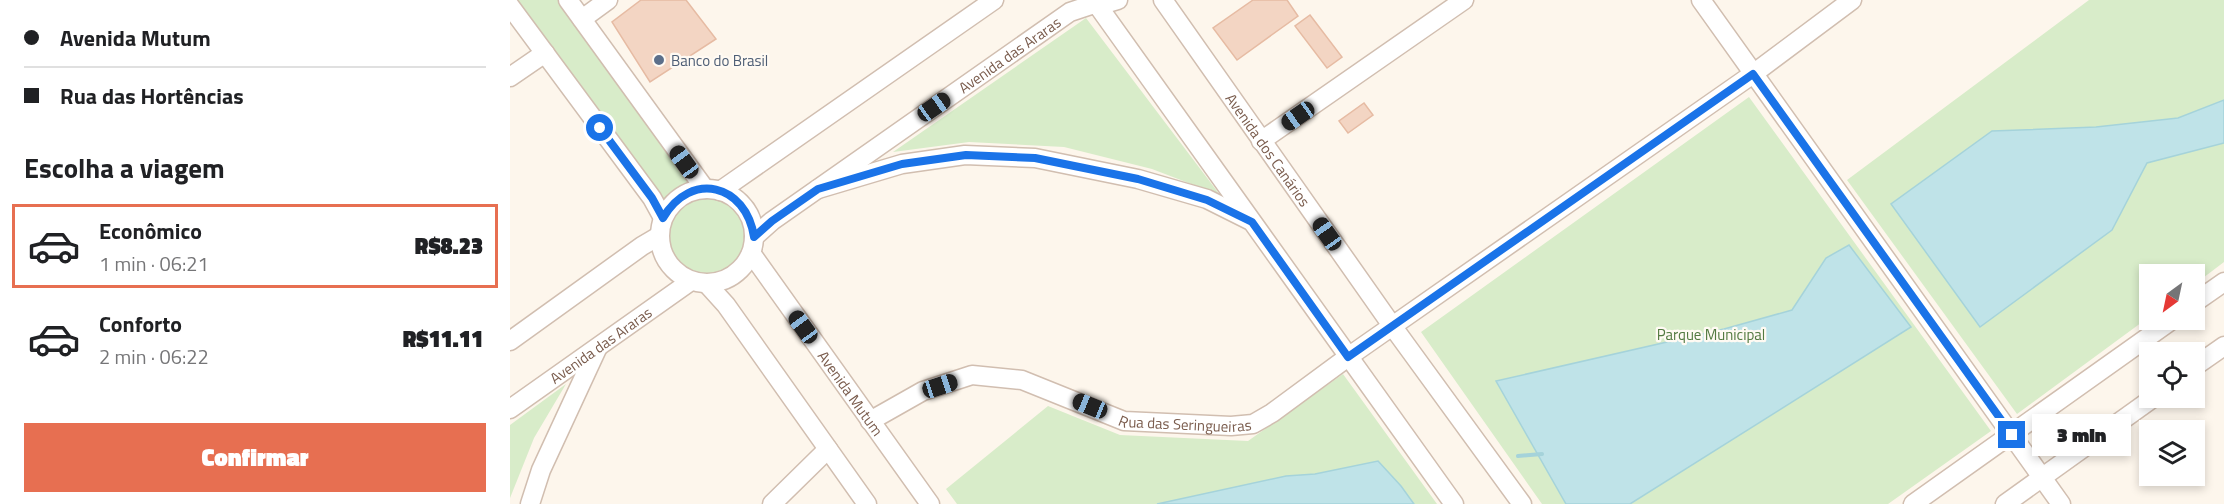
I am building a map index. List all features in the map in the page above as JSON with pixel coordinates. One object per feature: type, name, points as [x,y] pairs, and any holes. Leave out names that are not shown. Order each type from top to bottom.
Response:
[{"type":"street","points":[[568,0],[712,190]]},
{"type":"street","points":[[582,19],[608,0]]},
{"type":"street","points":[[712,190],[994,0]]},
{"type":"street","name":"Avenida das Araras","points":[[753,245],[772,221],[1070,12],[1088,4],[1119,0]]},
{"type":"street","name":"Avenida dos Canários","points":[[1163,0],[1393,327],[1522,504]]},
{"type":"street","points":[[1261,141],[1464,0]]},
{"type":"street","points":[[1701,0],[2061,504]]},
{"type":"street","name":"Rua das Seringueiras","points":[[870,422],[923,392],[972,375],[1022,380],[1124,421],[1231,426],[1253,424],[1272,413],[1348,357],[1753,74],[1852,0]]},
{"type":"street","points":[[1088,4],[1252,222],[1454,504]]},
{"type":"street","points":[[510,6],[652,198],[663,218]]},
{"type":"street","points":[[510,77],[545,53]]},
{"type":"street","points":[[818,189],[902,164],[966,155],[1035,158],[1138,179],[1207,200],[1252,222]]},
{"type":"street","points":[[699,282],[721,281],[734,275],[744,265],[753,245],[752,222],[745,208],[734,198],[712,190],[692,191],[680,197],[670,207],[663,218],[659,236],[663,255],[675,271],[699,282],[726,305],[867,504]]},
{"type":"street","points":[[510,341],[659,236]]},
{"type":"street","name":"Avenida Mutum","points":[[753,245],[870,422],[930,504]]},
{"type":"street","name":"Avenida das Araras","points":[[510,409],[598,347],[699,282]]},
{"type":"street","points":[[2205,295],[2224,282]]},
{"type":"street","points":[[1913,504],[2158,330]]},
{"type":"street","points":[[2205,360],[2224,346]]},
{"type":"street","points":[[530,504],[541,470],[598,347]]},
{"type":"street","points":[[2005,504],[2139,408]]},
{"type":"street","points":[[772,504],[828,449]]},
{"type":"green space","points":[[516,0],[558,0],[688,183],[668,194],[661,203]]},
{"type":"green space","points":[[2089,0],[2224,0],[2224,262],[2205,276],[2205,264],[2139,264],[2139,324],[2017,414],[1847,180]]},
{"type":"green space","points":[[1086,18],[1220,195],[1152,169],[1064,147],[969,142],[893,152]]},
{"type":"green space","name":"Parque Municipal","points":[[1749,97],[1991,431],[1888,504],[1542,504],[1421,332]]},
{"type":"green space","points":[[715,198],[728,204],[739,215],[745,228],[743,251],[728,268],[715,274],[699,274],[686,268],[671,251],[669,228],[675,215],[692,200]]},
{"type":"green space","points":[[1343,374],[1437,504],[957,504],[946,489],[1048,406],[1120,435],[1248,441]]},
{"type":"green space","points":[[566,384],[534,438],[510,498],[510,425]]},
{"type":"water","points":[[2224,100],[2224,143],[2147,163],[2112,230],[1980,327],[1891,204],[1992,131],[2096,127],[2178,118]]},
{"type":"water","points":[[1849,245],[1911,327],[1630,504],[1566,504],[1496,381],[1724,329],[1792,310],[1826,258]]},
{"type":"water","points":[[1378,461],[1414,504],[1157,504],[1286,476],[1315,474]]},
{"type":"building","name":"Banco do Brasil","points":[[641,0],[686,0],[716,39],[650,82],[612,22]]},
{"type":"building","points":[[1253,0],[1287,0],[1298,16],[1237,60],[1213,28]]},
{"type":"building","points":[[1310,15],[1342,57],[1327,68],[1295,26]]},
{"type":"building","points":[[1364,103],[1373,115],[1348,133],[1339,121]]},
{"type":"waterway","points":[[1518,456],[1542,454]]},
{"type":"place","name":"Banco do Brasil","points":[[659,60]]},
{"type":"route","points":[[600,128],[652,198],[663,218],[680,197],[692,191],[705,189],[720,191],[734,198],[745,208],[752,222],[754,237],[772,221],[818,189],[902,164],[966,155],[1035,158],[1138,179],[1207,200],[1252,222],[1348,357],[1753,74],[2012,435]]}]
